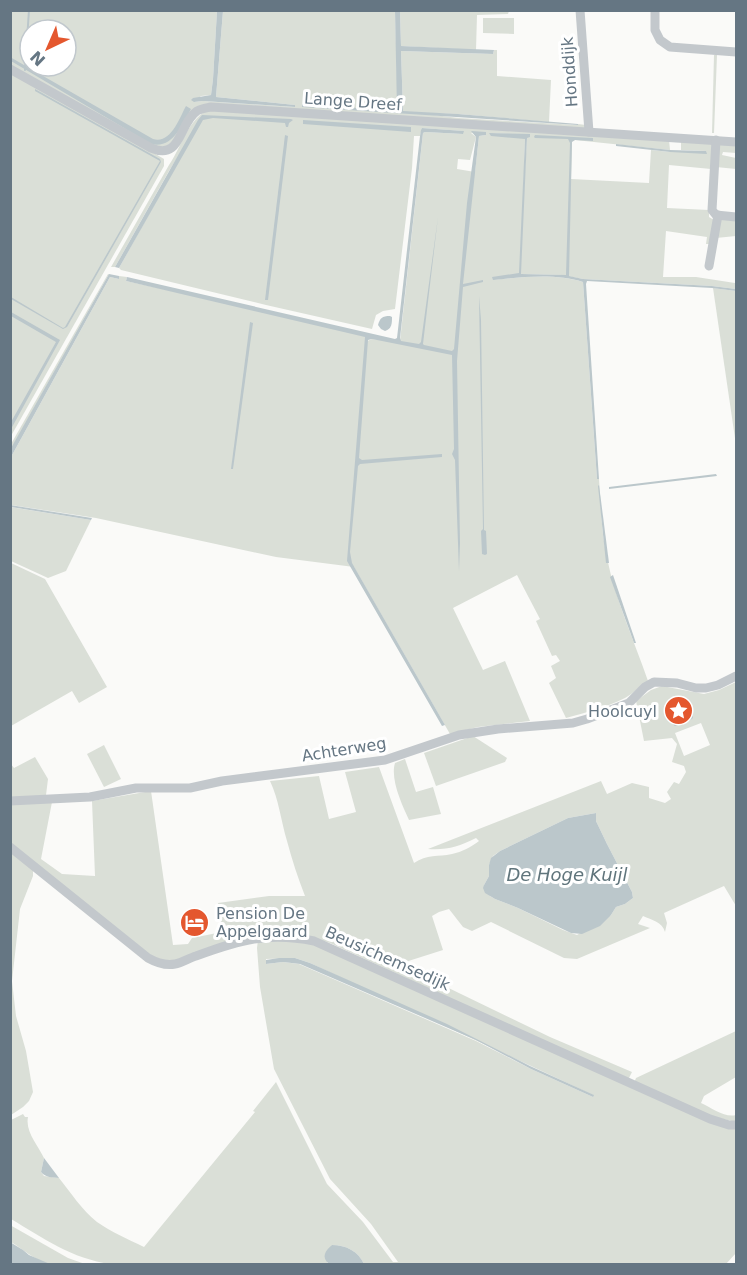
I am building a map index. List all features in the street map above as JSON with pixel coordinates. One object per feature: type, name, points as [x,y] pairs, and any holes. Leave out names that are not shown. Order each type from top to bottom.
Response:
[{"type":"street","name":"Honddijk","points":[[580,10],[589,132]]},
{"type":"street","points":[[655,10],[655,30],[660,40],[670,47],[736,51]]},
{"type":"street","name":"Lange Dreef","points":[[10,69],[160,152],[175,146],[189,119],[196,112],[211,107],[736,141]]},
{"type":"street","points":[[716,140],[712,210],[714,214],[736,217]]},
{"type":"street","points":[[709,266],[718,215]]},
{"type":"street","name":"Achterweg","points":[[10,801],[90,797],[136,788],[190,788],[222,781],[385,760],[459,735],[498,729],[573,723],[629,703],[645,687],[654,682],[706,688],[736,676]]},
{"type":"street","name":"Beusichemsedijk","points":[[10,847],[148,958],[163,965],[176,964],[224,946],[253,939],[275,937],[314,941],[710,1119],[736,1125]]},
{"type":"shaded area","points":[[11,11],[217,11],[211,95],[201,96],[194,102],[295,107],[295,105],[216,97],[223,11],[395,11],[398,111],[403,111],[401,51],[493,54],[494,50],[497,50],[497,76],[551,80],[549,122],[417,113],[459,118],[578,124],[586,125],[587,129],[202,105],[172,146],[161,150],[32,78],[78,78],[78,18],[18,18],[18,70],[11,66]]},
{"type":"shaded area","points":[[400,11],[509,11],[508,14],[477,15],[476,50],[401,46]]},
{"type":"shaded area","points":[[483,18],[514,18],[514,34],[483,33]]},
{"type":"shaded area","points":[[714,55],[717,55],[714,133],[712,133]]},
{"type":"shaded area","points":[[11,69],[18,73],[18,78],[26,78],[164,159],[164,166],[11,436]]},
{"type":"shaded area","points":[[207,110],[669,140],[670,150],[572,141],[571,179],[649,183],[651,150],[706,151],[681,150],[681,141],[736,144],[736,153],[723,152],[722,155],[736,158],[736,169],[669,165],[667,208],[709,210],[709,217],[714,220],[710,244],[706,244],[707,237],[666,231],[663,277],[696,277],[735,283],[736,289],[583,279],[562,275],[519,274],[493,280],[561,277],[583,282],[597,479],[599,479],[605,548],[620,604],[648,681],[625,698],[566,718],[549,683],[556,678],[551,666],[560,661],[556,655],[552,656],[536,621],[540,619],[517,575],[453,608],[483,670],[505,661],[530,721],[478,727],[450,734],[354,567],[276,557],[96,518],[11,505],[11,457],[110,277],[119,279],[119,276],[127,277],[126,281],[269,312],[364,336],[366,337],[365,342],[372,339],[400,341],[423,133],[463,134],[463,131],[422,128],[420,136],[414,136],[395,309],[376,315],[372,329],[119,268],[190,137],[115,267],[111,267],[189,128]],"holes":[[[471,133],[486,135],[479,136],[475,172],[457,169],[458,159],[470,160],[476,137]],[[489,133],[530,135],[527,137],[523,206],[525,138]]]},
{"type":"shaded area","points":[[736,219],[736,236],[716,238],[719,220]]},
{"type":"shaded area","points":[[109,274],[11,449],[11,444]]},
{"type":"shaded area","points":[[713,288],[736,291],[736,445]]},
{"type":"shaded area","points":[[10,507],[91,520],[66,571],[48,578],[11,561]]},
{"type":"shaded area","points":[[11,563],[45,579],[107,687],[79,703],[72,691],[11,726]]},
{"type":"shaded area","points":[[736,682],[736,906],[724,886],[664,913],[667,923],[665,932],[659,924],[643,916],[638,924],[650,928],[577,959],[564,958],[491,922],[472,931],[463,927],[449,909],[432,916],[443,950],[399,964],[550,1037],[632,1072],[628,1080],[330,943],[301,934],[279,932],[259,934],[175,961],[155,960],[11,844],[11,803],[52,802],[41,859],[62,874],[95,876],[92,801],[151,791],[173,945],[188,944],[192,938],[222,932],[218,903],[269,896],[305,896],[270,781],[319,776],[329,819],[356,812],[345,772],[379,767],[414,863],[428,857],[463,851],[479,841],[476,838],[453,847],[428,849],[601,781],[607,794],[632,783],[649,787],[649,798],[665,803],[671,799],[667,792],[674,782],[679,784],[686,772],[684,766],[672,762],[677,744],[672,738],[644,741],[636,701],[651,690],[662,686],[704,694]],"holes":[[[701,723],[710,745],[684,756],[675,733]],[[596,813],[596,821],[633,898],[616,907],[611,915],[577,935],[490,896],[484,885],[489,876],[489,865],[493,856],[568,818]]]},
{"type":"shaded area","points":[[473,736],[507,758],[505,762],[436,786],[424,753]]},
{"type":"shaded area","points":[[104,745],[121,779],[104,787],[87,754]]},
{"type":"shaded area","points":[[35,757],[48,779],[46,795],[11,799],[10,763],[14,768]]},
{"type":"shaded area","points":[[405,759],[416,792],[433,787],[441,814],[409,820],[394,777],[395,763]]},
{"type":"shaded area","points":[[10,851],[33,869],[33,876],[20,909],[12,981],[16,1016],[26,1051],[33,1092],[29,1101],[11,1115]]},
{"type":"shaded area","points":[[297,937],[736,1127],[736,1253],[726,1264],[364,1264],[351,1250],[332,1245],[327,1264],[111,1264],[71,1253],[11,1219],[11,1120],[23,1114],[28,1117],[28,1128],[44,1158],[41,1172],[44,1176],[59,1178],[97,1222],[144,1247],[255,1112],[253,1111],[276,1082],[327,1184],[363,1222],[393,1262],[398,1262],[371,1224],[330,1179],[274,1069],[260,987],[258,940]],"holes":[[[295,958],[310,963],[593,1095],[593,1097],[476,1041],[299,964],[283,962],[266,964],[266,959]]]},
{"type":"shaded area","points":[[736,1031],[736,1077],[704,1096],[701,1103],[723,1114],[736,1115],[736,1122],[710,1116],[634,1083],[636,1078]]},
{"type":"shaded area","points":[[10,1225],[68,1258],[85,1264],[58,1265],[39,1260],[11,1242]]},
{"type":"water","points":[[217,11],[223,11],[216,97],[295,105],[295,107],[191,100],[211,95]]},
{"type":"water","points":[[395,11],[400,11],[401,46],[494,50],[493,54],[401,51],[403,111],[578,125],[302,107],[302,104],[397,111]]},
{"type":"water","points":[[10,57],[18,62],[18,65],[11,61]]},
{"type":"water","points":[[40,78],[47,78],[153,139],[165,138],[174,129],[186,106],[191,109],[171,139],[159,145],[151,144]]},
{"type":"water","points":[[35,89],[160,159],[161,162],[67,327],[63,329],[11,297],[63,328],[65,327],[160,161]]},
{"type":"water","points":[[202,115],[293,120],[286,127],[285,123],[213,118],[203,120],[119,268],[115,267],[198,120]]},
{"type":"water","points":[[303,120],[411,127],[411,132],[303,124]]},
{"type":"water","points":[[422,128],[464,131],[463,134],[423,133],[400,338],[401,341],[419,344],[421,342],[438,217],[423,344],[452,351],[476,137],[471,131],[486,132],[486,135],[479,136],[463,284],[483,280],[483,282],[463,287],[457,361],[459,571],[455,460],[452,454],[454,449],[452,355],[372,339],[368,340],[359,458],[362,460],[442,454],[442,457],[358,466],[350,552],[352,563],[445,725],[442,726],[347,561],[365,337],[126,281],[127,277],[397,338]]},
{"type":"water","points":[[489,133],[530,134],[527,138],[521,274],[566,275],[570,143],[568,139],[535,138],[535,135],[593,138],[593,141],[575,140],[572,142],[569,276],[583,279],[736,289],[736,291],[587,281],[599,479],[597,479],[583,282],[562,277],[493,280],[492,277],[519,273],[525,139],[491,136]]},
{"type":"water","points":[[285,135],[288,136],[268,300],[265,300]]},
{"type":"water","points":[[616,144],[706,151],[707,154],[670,152],[616,146]]},
{"type":"water","points":[[109,274],[119,276],[119,279],[110,277],[11,457],[11,448]]},
{"type":"water","points":[[479,296],[484,530],[486,531],[487,554],[485,555],[482,554],[481,531],[483,529]]},
{"type":"water","points":[[11,312],[60,340],[11,429],[11,422],[56,342],[11,316]]},
{"type":"water","points":[[390,316],[392,324],[390,327],[385,331],[381,329],[378,325],[381,319]]},
{"type":"water","points":[[250,322],[253,323],[233,469],[231,469]]},
{"type":"water","points":[[716,474],[717,476],[609,489],[609,487]]},
{"type":"water","points":[[599,485],[609,563],[606,563]]},
{"type":"water","points":[[10,505],[92,518],[91,520]]},
{"type":"water","points":[[613,575],[636,643],[634,643],[610,577]]},
{"type":"water","name":"Hoolcuyl","points":[[678,700],[688,706],[693,718],[675,726],[666,719],[664,709]]},
{"type":"water","name":"De Hoge Kuijl","points":[[596,813],[596,821],[633,898],[616,907],[600,926],[582,934],[571,933],[485,893],[483,888],[489,876],[491,858],[500,851],[568,818]]},
{"type":"water","points":[[295,958],[310,963],[447,1024],[594,1095],[593,1097],[531,1069],[476,1040],[300,964],[283,962],[266,964],[266,960]]},
{"type":"water","points":[[44,1158],[59,1178],[47,1176],[41,1172]]},
{"type":"water","points":[[10,1242],[29,1255],[50,1264],[11,1264]]},
{"type":"water","points":[[332,1245],[351,1250],[364,1264],[329,1264],[325,1259],[325,1254]]},
{"type":"waterway","points":[[28,18],[29,10]]},
{"type":"place","name":"Hoolcuyl","points":[[678,711]]},
{"type":"place","name":"Pension De Appelgaard","points":[[195,922]]}]
